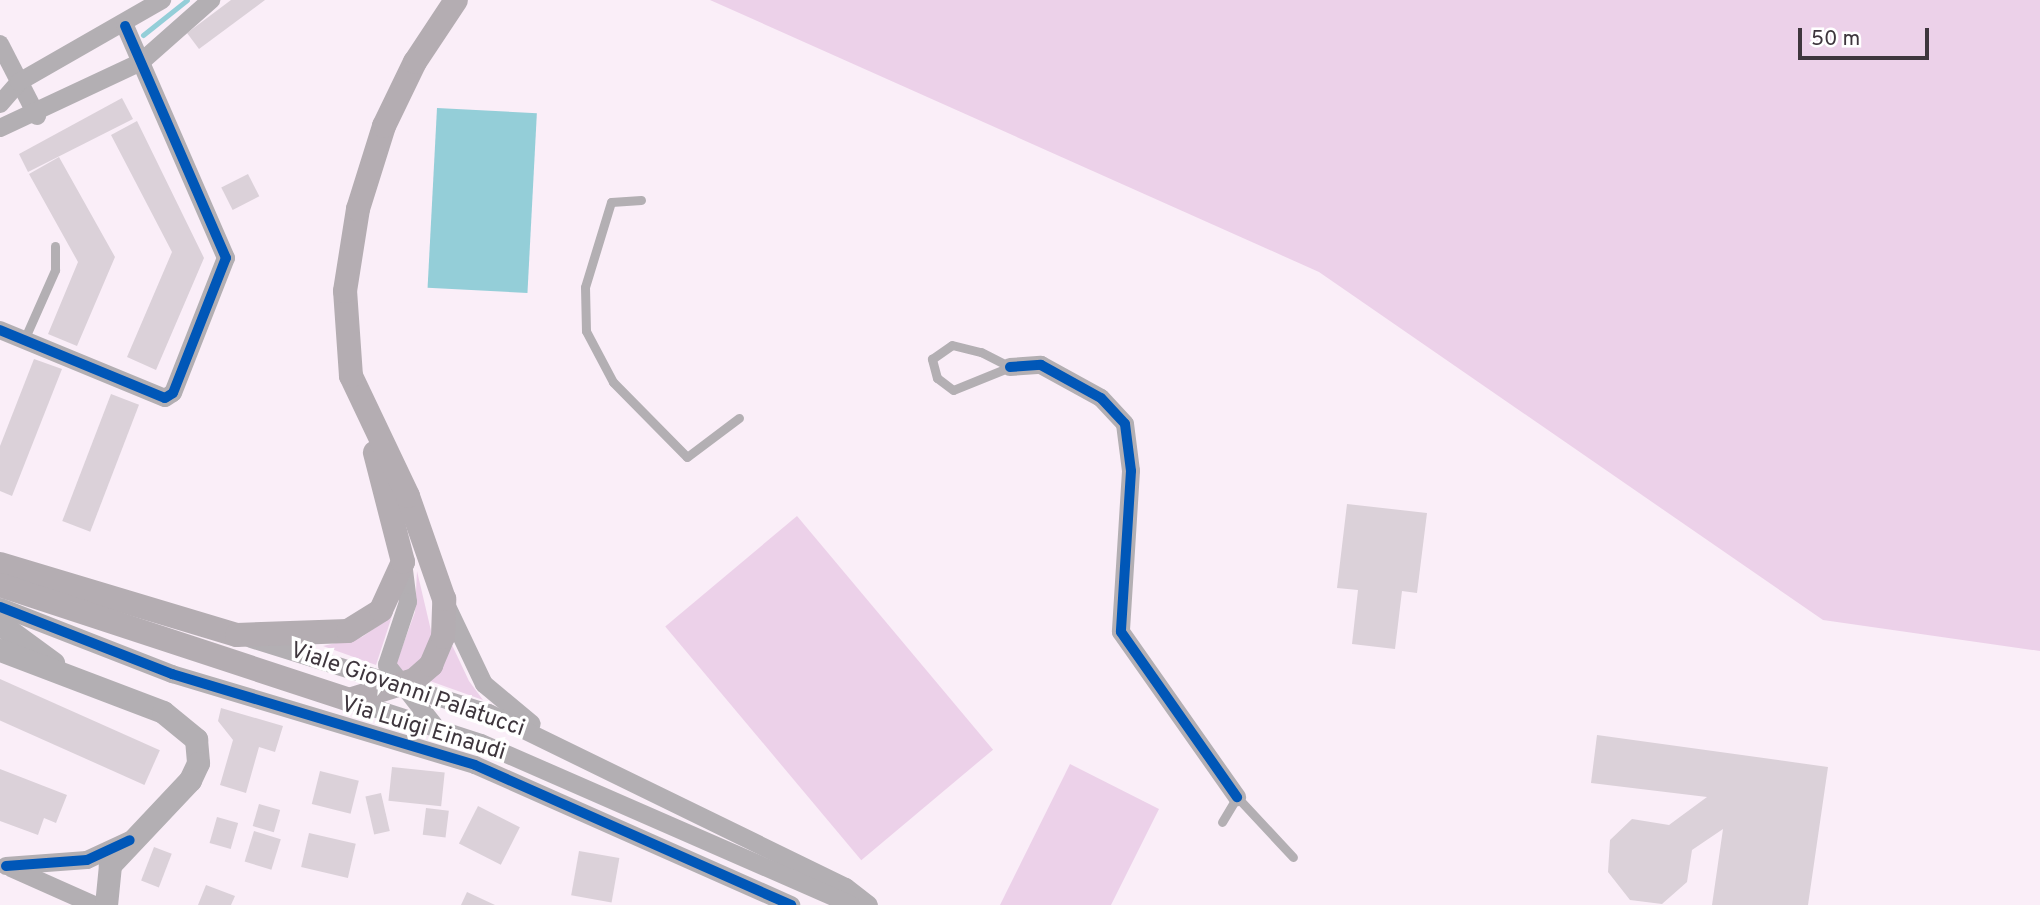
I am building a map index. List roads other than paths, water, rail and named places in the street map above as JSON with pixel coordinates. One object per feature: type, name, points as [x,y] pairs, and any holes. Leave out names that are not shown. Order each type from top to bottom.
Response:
[{"type":"main road","points":[[237,635],[348,631],[382,610],[404,562],[345,335],[356,219],[401,90],[456,0]]},
{"type":"main road","points":[[349,700],[400,685],[424,674],[436,657],[444,599],[408,496],[367,418]]},
{"type":"main road","name":"Viale Giovanni Palatucci","points":[[0,564],[237,635]]},
{"type":"main road","name":"Viale Giovanni Palatucci","points":[[0,585],[349,700]]},
{"type":"street","points":[[0,104],[19,82],[125,26],[162,0]]},
{"type":"street","points":[[0,128],[37,116],[141,62],[211,0]]},
{"type":"street","points":[[0,330],[165,398],[173,393],[226,261],[125,26]]},
{"type":"street","points":[[0,44],[37,116]]},
{"type":"street","points":[[1010,366],[1041,365],[1101,398],[1125,424],[1131,471],[1121,632],[1237,797]]},
{"type":"street","points":[[404,562],[406,611],[387,653],[400,685],[437,728]]},
{"type":"street","points":[[444,599],[484,684],[557,743]]},
{"type":"street","points":[[1,621],[61,669]]},
{"type":"street","name":"Via Luigi Einaudi","points":[[1,621],[33,622],[185,679],[475,765],[791,905]]},
{"type":"street","name":"Viale Giovanni Palatucci","points":[[237,635],[400,685],[557,743],[846,887],[869,905]]},
{"type":"street","points":[[0,650],[61,669],[173,716],[196,739],[198,763],[190,780],[130,840],[106,874],[106,905]]},
{"type":"street","name":"Viale Giovanni Palatucci","points":[[349,700],[437,728],[852,905]]},
{"type":"street","points":[[3,865],[87,860],[130,840]]},
{"type":"street","points":[[3,865],[94,905]]},
{"type":"lane","points":[[642,200],[611,202],[585,287],[586,331],[612,382],[687,457],[739,418]]},
{"type":"lane","points":[[24,340],[55,270],[55,246]]},
{"type":"lane","points":[[952,345],[1010,366],[953,390],[937,378],[932,359],[952,345]]},
{"type":"lane","points":[[1222,822],[1237,797],[1293,857]]},
{"type":"water","points":[[437,108],[537,113],[527,293],[428,288]]},
{"type":"waterway","points":[[143,35],[187,0]]}]
